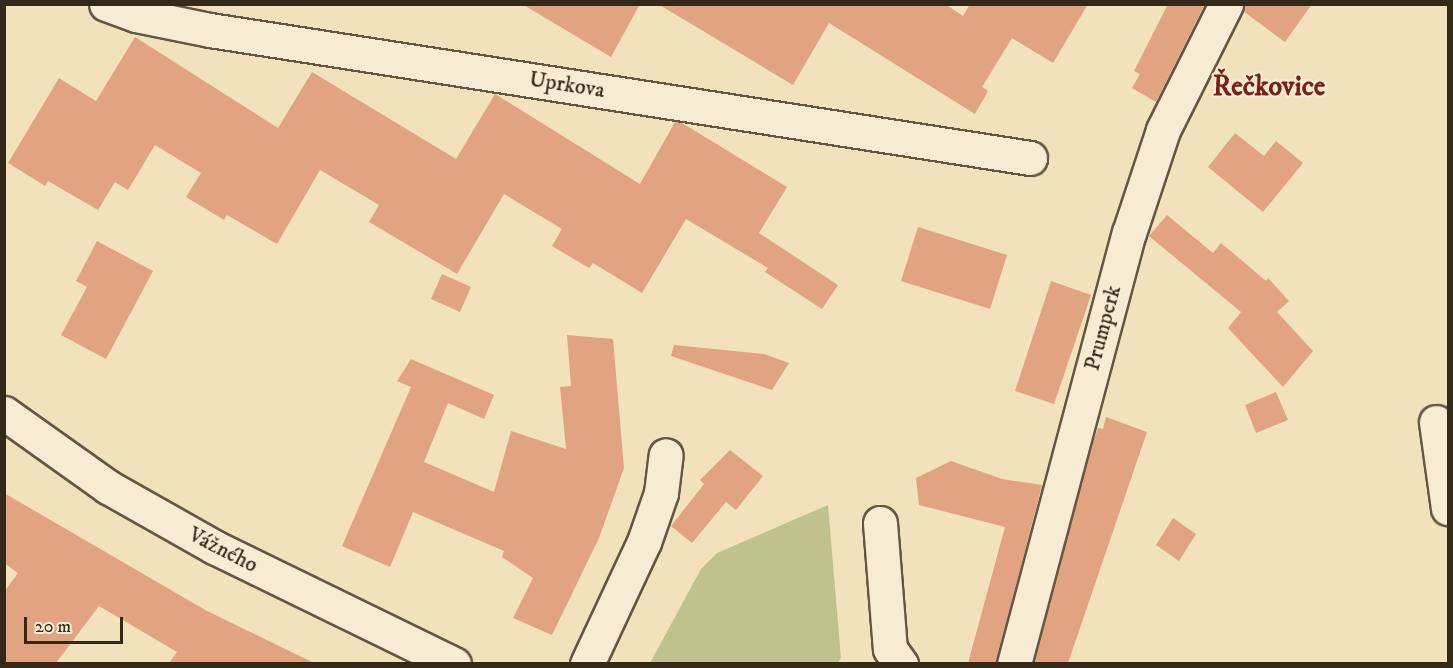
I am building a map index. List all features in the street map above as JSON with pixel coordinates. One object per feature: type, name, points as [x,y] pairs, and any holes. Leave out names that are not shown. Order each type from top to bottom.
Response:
[{"type":"street","name":"Uprkova","points":[[106,4],[136,15],[210,30],[1030,158]]},
{"type":"street","name":"Prumperk","points":[[1014,663],[1132,222],[1163,130],[1226,4]]},
{"type":"street","name":"Vážného","points":[[4,413],[108,487],[214,547],[454,663]]},
{"type":"street","points":[[1436,422],[1449,508]]},
{"type":"street","points":[[587,663],[644,542],[661,493],[666,455]]},
{"type":"street","points":[[880,523],[890,649],[901,663]]},
{"type":"green space","points":[[828,505],[841,658],[838,663],[650,663],[701,569],[717,553]]},
{"type":"building","points":[[522,4],[640,4],[611,57]]},
{"type":"building","points":[[658,4],[945,4],[963,16],[970,4],[1088,4],[1053,63],[1012,38],[982,87],[988,91],[975,114],[829,23],[793,85]]},
{"type":"building","points":[[1168,4],[1205,4],[1156,102],[1132,88],[1140,74],[1134,71]]},
{"type":"building","points":[[1244,4],[1312,4],[1285,42],[1243,11]]},
{"type":"building","points":[[135,37],[278,128],[312,72],[456,159],[495,94],[640,184],[675,122],[682,123],[787,187],[759,233],[838,285],[822,309],[765,272],[768,268],[686,219],[642,293],[593,263],[589,268],[552,246],[562,229],[504,194],[457,274],[369,222],[379,205],[320,170],[277,244],[227,215],[224,220],[186,197],[201,173],[155,145],[128,190],[115,182],[98,210],[48,181],[45,186],[8,163],[59,78],[96,101]]},
{"type":"building","points":[[1235,133],[1264,156],[1276,141],[1303,163],[1263,212],[1208,167]]},
{"type":"building","points":[[1167,215],[1213,253],[1221,243],[1266,281],[1268,278],[1289,301],[1277,312],[1313,351],[1283,387],[1228,328],[1241,312],[1149,236]]},
{"type":"building","points":[[918,227],[1007,255],[990,309],[901,281]]},
{"type":"building","points":[[97,241],[153,271],[106,359],[61,335],[87,287],[76,281]]},
{"type":"building","points":[[442,274],[471,287],[460,312],[431,299]]},
{"type":"building","points":[[1051,281],[1091,295],[1054,404],[1015,391]]},
{"type":"building","points":[[567,335],[613,339],[624,468],[599,538],[552,635],[513,618],[533,578],[502,557],[504,551],[413,512],[390,567],[342,546],[411,387],[397,381],[411,359],[494,395],[484,419],[448,403],[424,462],[494,492],[511,431],[566,449],[560,387],[571,386]]},
{"type":"building","points":[[674,345],[764,354],[789,363],[772,390],[671,356]]},
{"type":"building","points":[[1276,392],[1288,420],[1256,433],[1245,405]]},
{"type":"building","points":[[1106,417],[1147,432],[1068,663],[1034,663],[1089,454],[1098,428],[1103,429]]},
{"type":"building","points":[[730,450],[763,476],[736,510],[726,502],[692,543],[671,526],[704,484],[700,480]]},
{"type":"building","points":[[951,461],[1002,479],[1042,485],[996,663],[968,663],[1005,527],[919,505],[916,478]]},
{"type":"building","points":[[4,493],[207,611],[314,663],[169,663],[177,652],[99,606],[56,663],[4,663],[4,592],[18,573],[4,563]]},
{"type":"building","points":[[1173,518],[1196,534],[1179,561],[1156,545]]},
{"type":"district","name":"Řečkovice","points":[[1269,87]]}]
